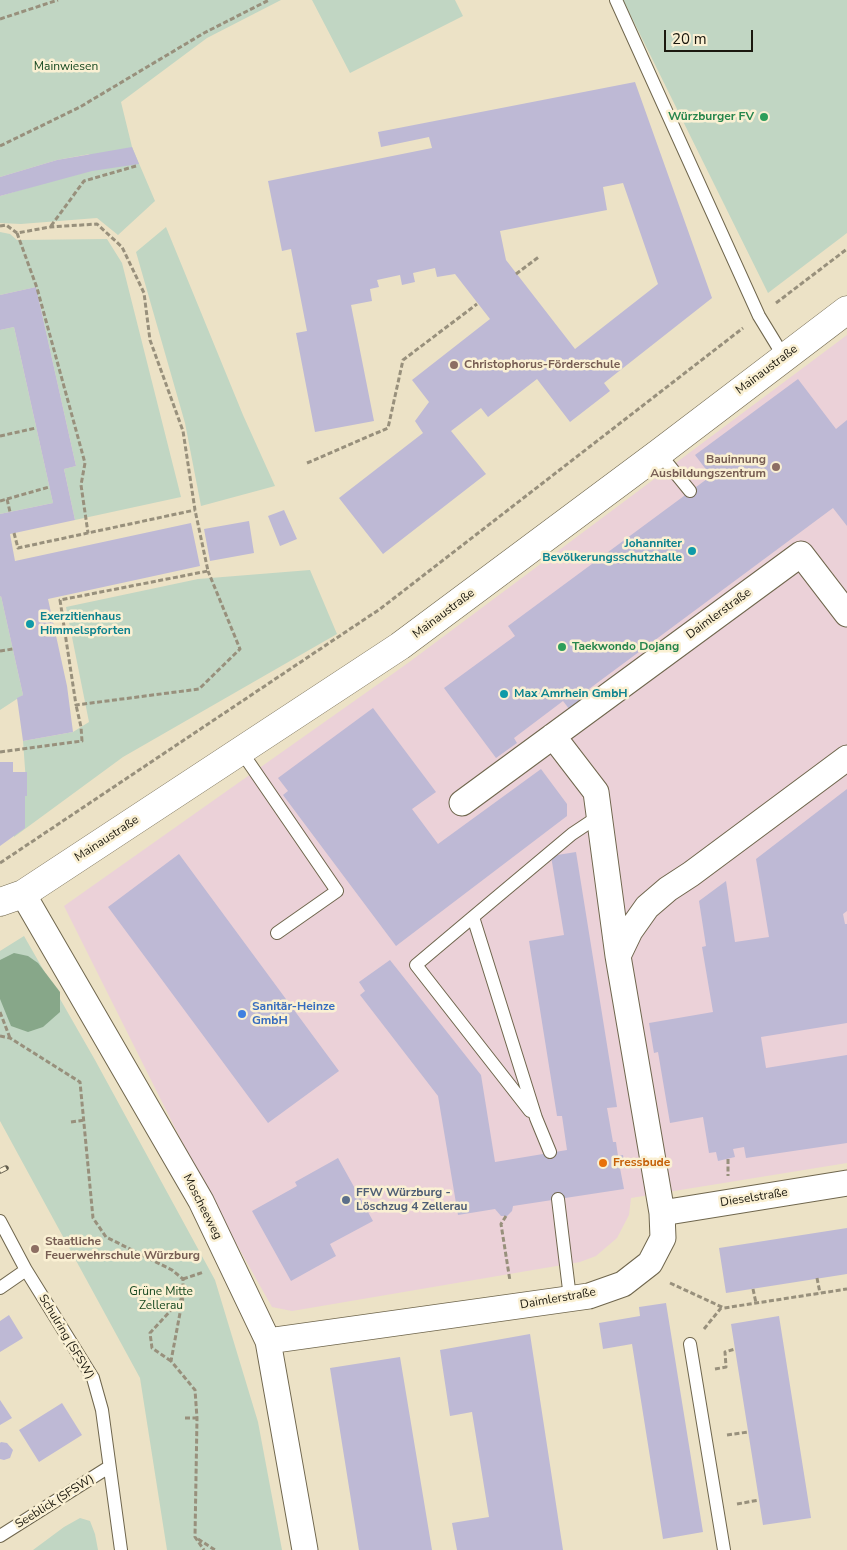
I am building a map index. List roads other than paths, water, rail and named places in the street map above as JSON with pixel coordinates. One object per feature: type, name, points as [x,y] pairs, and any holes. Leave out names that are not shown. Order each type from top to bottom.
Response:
[{"type":"main road","name":"Mainaustraße","points":[[0,921],[12,898],[400,646],[659,454],[847,310]]},
{"type":"street","name":"Daimlerstraße","points":[[462,803],[801,554],[847,614]]},
{"type":"street","name":"Daimlerstraße","points":[[268,1341],[588,1296],[623,1284],[643,1269],[650,1262],[663,1238],[662,1213],[618,956],[596,792],[553,736]]},
{"type":"street","points":[[618,956],[630,931],[647,908],[668,889],[847,758]]},
{"type":"street","name":"Moscheeweg","points":[[12,898],[201,1201],[268,1341],[305,1550]]},
{"type":"street","name":"Dieselstraße","points":[[662,1213],[847,1183]]},
{"type":"lane","points":[[616,0],[759,316],[784,357]]},
{"type":"lane","points":[[659,454],[690,491]]},
{"type":"lane","points":[[241,751],[337,891],[277,933]]},
{"type":"lane","points":[[536,1118],[416,965],[572,834],[599,816]]},
{"type":"lane","points":[[473,917],[536,1118],[550,1152]]},
{"type":"lane","points":[[558,1199],[570,1298]]},
{"type":"lane","name":"Schulring (SFSW)","points":[[0,1221],[26,1270],[92,1378],[102,1410],[121,1550]]},
{"type":"lane","points":[[0,1288],[26,1270]]},
{"type":"lane","points":[[690,1344],[724,1550]]},
{"type":"lane","name":"Seeblick (SFSW)","points":[[0,1536],[109,1467]]},
{"type":"railway","points":[[0,1171],[6,1168]]},
{"type":"place","name":"Würzburger FV","points":[[764,117]]},
{"type":"place","name":"Christophorus-Förderschule","points":[[454,365]]},
{"type":"place","name":"Bauinnung Ausbildungszentrum","points":[[776,467]]},
{"type":"place","name":"Johanniter Bevölkerungsschutzhalle","points":[[692,551]]},
{"type":"place","name":"Exerzitienhaus Himmelspforten","points":[[30,624]]},
{"type":"place","name":"Taekwondo Dojang","points":[[562,647]]},
{"type":"place","name":"Max Amrhein GmbH","points":[[504,694]]},
{"type":"place","name":"Sanitär-Heinze GmbH","points":[[242,1014]]},
{"type":"place","name":"Fressbude","points":[[603,1163]]},
{"type":"place","name":"FFW Würzburg - Löschzug 4 Zellerau","points":[[346,1200]]},
{"type":"place","name":"Staatliche Feuerwehrschule Würzburg","points":[[35,1249]]},
{"type":"park label","name":"Mainwiesen","points":[[66,67]]},
{"type":"park label","name":"Grüne Mitte Zellerau","points":[[161,1299]]}]
